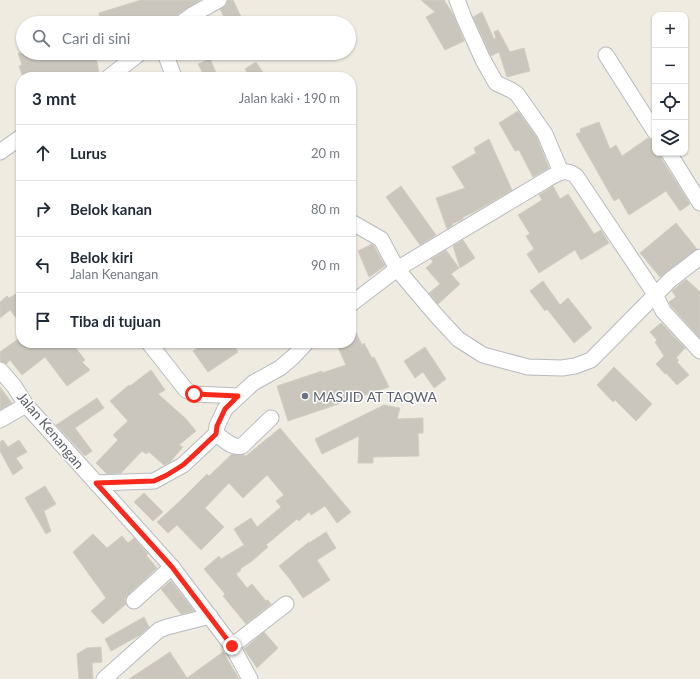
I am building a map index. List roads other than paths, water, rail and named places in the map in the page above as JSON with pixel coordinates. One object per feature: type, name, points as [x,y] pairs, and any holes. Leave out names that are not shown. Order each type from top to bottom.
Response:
[{"type":"street","points":[[190,16],[219,0]]},
{"type":"street","points":[[457,0],[483,60],[496,83],[517,94],[545,134],[561,172]]},
{"type":"street","points":[[606,55],[652,127]]},
{"type":"street","points":[[115,72],[131,60]]},
{"type":"street","points":[[168,60],[172,72]]},
{"type":"street","points":[[0,152],[16,141]]},
{"type":"street","points":[[670,156],[700,202]]},
{"type":"street","points":[[356,300],[397,269],[561,172],[572,173],[576,176],[655,294],[663,311],[700,351]]},
{"type":"street","points":[[356,225],[381,239],[397,269],[458,339],[483,355],[528,366],[562,368],[576,366],[590,360],[655,294],[670,280],[700,257]]},
{"type":"street","points":[[153,348],[186,390],[194,394],[238,396]]},
{"type":"street","points":[[96,483],[154,481],[183,465],[216,434],[217,426],[225,409],[238,396],[253,383],[280,368],[301,348]]},
{"type":"street","name":"Jalan Kenangan","points":[[0,370],[14,386],[26,405],[172,567],[232,646],[250,679]]},
{"type":"street","points":[[0,420],[26,405]]},
{"type":"street","points":[[216,434],[233,446],[242,446],[271,418]]},
{"type":"street","points":[[134,601],[172,567]]},
{"type":"street","points":[[232,646],[286,604]]},
{"type":"street","points":[[104,679],[159,630],[210,616]]},
{"type":"place","name":"MASJID AT TAQWA","points":[[305,396]]}]
